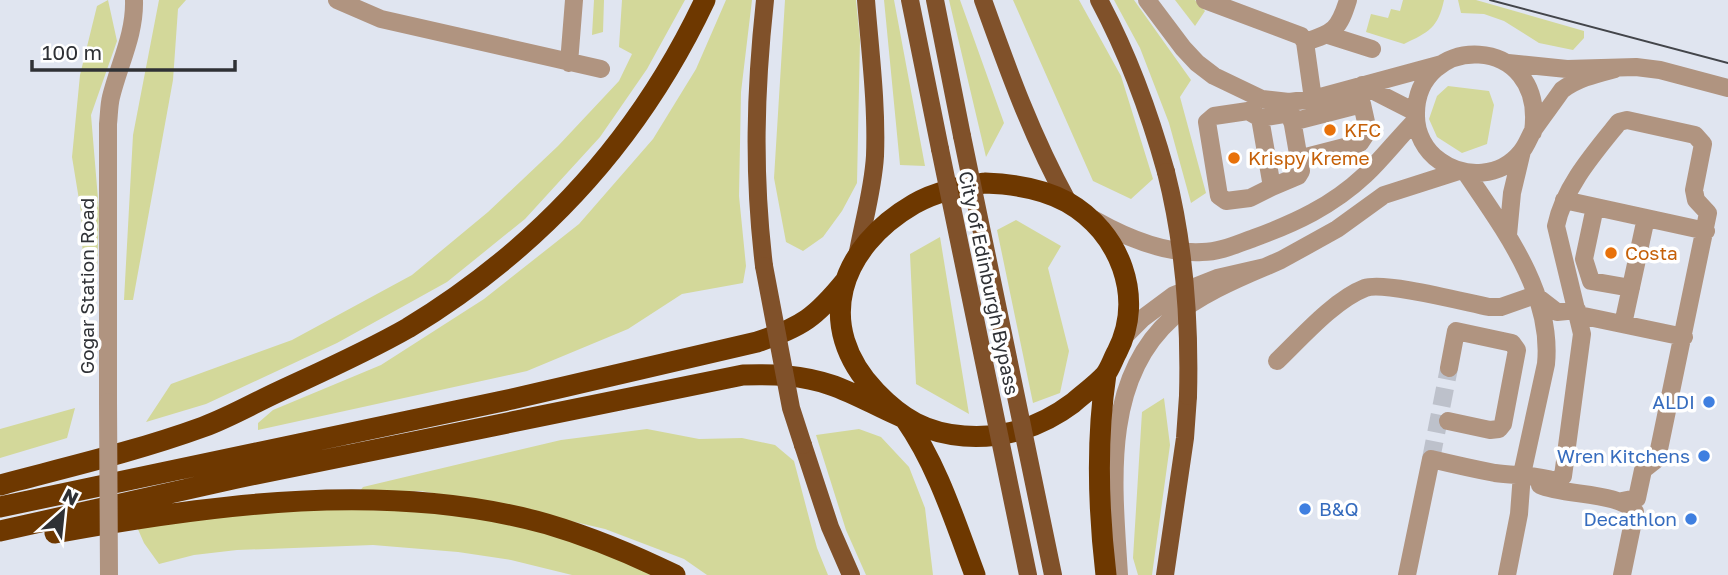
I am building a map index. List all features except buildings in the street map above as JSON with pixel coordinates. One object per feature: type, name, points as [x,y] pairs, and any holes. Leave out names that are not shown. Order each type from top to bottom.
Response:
[{"type":"highway","points":[[0,485],[150,444],[229,417],[363,353],[463,292],[512,255],[544,226],[605,161],[634,124],[662,79],[705,0]]},
{"type":"highway","points":[[0,507],[512,399],[757,342],[788,332],[824,307],[846,280],[868,242],[891,220],[916,203],[959,187],[985,183],[1022,186],[1068,202],[1086,215],[1110,241],[1122,265],[1130,304],[1125,336],[1107,373],[1099,438],[1098,484],[1106,575]]},
{"type":"highway","points":[[846,280],[840,306],[840,321],[850,359],[861,376],[903,418],[921,442],[934,468],[975,575]]},
{"type":"highway","points":[[0,531],[237,478],[743,375],[774,375],[813,380],[834,386],[932,430],[962,436],[990,436],[1014,432],[1062,411],[1107,373]]},
{"type":"highway","points":[[0,543],[133,519],[240,506],[354,500],[401,502],[449,506],[546,524],[631,554],[676,575]]},
{"type":"main road","points":[[765,0],[755,109],[757,197],[764,266],[791,408],[830,527],[851,575]]},
{"type":"main road","points":[[856,260],[875,156],[866,0]]},
{"type":"main road","name":"City of Edinburgh Bypass","points":[[910,0],[1028,575]]},
{"type":"main road","name":"City of Edinburgh Bypass","points":[[935,0],[1053,575]]},
{"type":"main road","points":[[983,0],[1033,134],[1068,202]]},
{"type":"main road","points":[[1099,0],[1129,59],[1154,129],[1178,228],[1186,279],[1188,396],[1185,438],[1166,575]]},
{"type":"street","name":"Gogar Station Road","points":[[109,575],[108,124],[111,97],[128,46],[134,0]]},
{"type":"street","points":[[337,0],[380,19],[601,69]]},
{"type":"street","points":[[569,63],[574,0]]},
{"type":"street","points":[[1147,0],[1182,48],[1213,76],[1290,112],[1305,162],[1298,176],[1250,198],[1226,201],[1219,196],[1207,122],[1214,116],[1248,111],[1260,118],[1290,112],[1362,104],[1368,131],[1360,143],[1305,162]]},
{"type":"street","points":[[1205,0],[1227,16],[1294,33],[1305,42],[1312,99]]},
{"type":"street","points":[[1305,42],[1328,34],[1340,24],[1348,0]]},
{"type":"street","points":[[1328,34],[1372,49]]},
{"type":"street","points":[[1290,112],[1312,99],[1473,54],[1490,56],[1508,63],[1567,69],[1636,67],[1660,70],[1728,88]]},
{"type":"street","points":[[1508,63],[1522,76],[1532,93],[1535,113],[1532,132]]},
{"type":"street","points":[[1442,64],[1431,73],[1423,85],[1416,116],[1422,140],[1434,157],[1462,172],[1508,235],[1545,321],[1548,348],[1546,364],[1522,474],[1519,514],[1507,575]]},
{"type":"street","points":[[1508,235],[1522,151],[1532,132],[1562,90],[1582,78],[1615,69]]},
{"type":"street","points":[[1362,85],[1416,116]]},
{"type":"street","points":[[1086,215],[1133,239],[1169,249],[1202,253],[1232,246],[1316,212],[1363,177],[1416,116]]},
{"type":"street","points":[[1260,118],[1272,187]]},
{"type":"street","points":[[1406,575],[1431,459],[1499,474],[1522,474],[1558,481],[1563,476],[1581,349],[1578,312],[1559,245],[1556,226],[1559,211],[1598,147],[1619,122],[1627,120],[1695,135],[1703,144],[1694,190],[1696,200],[1709,213],[1657,459],[1643,470],[1637,498],[1622,501],[1586,494],[1575,495],[1542,487],[1522,474]]},
{"type":"street","points":[[1119,575],[1114,503],[1115,454],[1121,412],[1135,370],[1145,350],[1173,318],[1201,298],[1329,234],[1384,195],[1462,172],[1492,171],[1509,163],[1522,151]]},
{"type":"street","points":[[1564,200],[1706,231]]},
{"type":"street","points":[[1595,207],[1584,259],[1591,281],[1631,288]]},
{"type":"street","points":[[1623,324],[1646,218]]},
{"type":"street","points":[[1125,336],[1143,318],[1174,295],[1217,278],[1265,267]]},
{"type":"street","points":[[1277,361],[1340,303],[1367,287],[1387,287],[1489,307],[1501,307],[1535,295]]},
{"type":"street","points":[[1535,295],[1557,312],[1578,312],[1684,337]]},
{"type":"street","points":[[1448,421],[1490,430],[1499,429],[1503,424],[1517,350],[1512,343],[1457,331],[1449,368]]},
{"type":"street","points":[[1622,501],[1635,512],[1622,575]]},
{"type":"green space","points":[[108,0],[117,41],[91,115],[99,211],[96,305],[85,313],[81,212],[72,157],[80,75],[97,6]]},
{"type":"green space","points":[[159,0],[186,0],[178,9],[173,80],[133,300],[124,300],[133,135]]},
{"type":"green space","points":[[594,0],[604,0],[603,32],[592,35]]},
{"type":"green space","points":[[622,0],[685,0],[647,69],[600,137],[525,219],[447,282],[337,343],[206,404],[146,422],[171,384],[292,340],[412,275],[488,212],[558,146],[619,81],[632,54],[619,47]]},
{"type":"green space","points":[[726,0],[752,0],[741,92],[739,196],[746,266],[743,283],[682,294],[628,329],[527,371],[258,430],[258,423],[273,410],[381,365],[484,299],[579,224],[653,139],[696,69]]},
{"type":"green space","points":[[785,0],[856,0],[860,40],[857,183],[842,211],[823,237],[803,251],[786,242],[774,178]]},
{"type":"green space","points":[[884,0],[894,0],[925,166],[900,165]]},
{"type":"green space","points":[[949,0],[960,0],[1004,123],[986,157]]},
{"type":"green space","points":[[1013,0],[1079,0],[1121,76],[1153,179],[1131,199],[1093,181]]},
{"type":"green space","points":[[1114,0],[1134,0],[1191,80],[1180,97],[1206,193],[1191,203],[1169,123],[1140,48]]},
{"type":"green space","points":[[1175,0],[1195,0],[1205,11],[1195,26]]},
{"type":"green space","points":[[1403,0],[1444,0],[1439,17],[1431,28],[1404,44],[1366,32],[1371,14],[1388,18],[1391,9],[1400,11]]},
{"type":"green space","points":[[1458,0],[1476,0],[1584,31],[1584,38],[1573,50],[1539,43],[1504,21],[1484,14],[1461,13]]},
{"type":"green space","points":[[1448,86],[1489,91],[1494,105],[1487,144],[1462,153],[1437,137],[1429,119],[1437,96]]},
{"type":"green space","points":[[1016,220],[1061,246],[1048,268],[1069,351],[1060,393],[1033,403],[997,230]]},
{"type":"green space","points":[[940,237],[969,414],[916,384],[910,254]]},
{"type":"green space","points":[[1164,398],[1170,445],[1152,575],[1138,575],[1133,558],[1142,412]]},
{"type":"green space","points":[[75,408],[67,438],[0,458],[0,429]]},
{"type":"green space","points":[[647,429],[699,439],[742,438],[775,445],[794,461],[817,548],[828,575],[707,575],[684,559],[605,529],[506,506],[421,491],[360,491],[363,487],[561,440]]},
{"type":"green space","points":[[859,429],[881,437],[909,467],[925,508],[933,575],[866,575],[846,530],[816,435]]},
{"type":"green space","points":[[240,506],[501,514],[675,575],[572,575],[511,560],[458,552],[373,545],[237,550],[194,555],[159,564],[144,543],[133,518]]},
{"type":"tunnel","points":[[1431,459],[1449,368]]},
{"type":"tram line","points":[[1490,0],[1728,63]]},
{"type":"place","name":"KFC","points":[[1330,130]]},
{"type":"place","name":"Krispy Kreme","points":[[1234,158]]},
{"type":"place","name":"Costa","points":[[1611,253]]},
{"type":"place","name":"ALDI","points":[[1709,402]]},
{"type":"place","name":"Wren Kitchens","points":[[1704,456]]},
{"type":"place","name":"B&Q","points":[[1305,509]]},
{"type":"place","name":"Decathlon","points":[[1691,519]]}]
